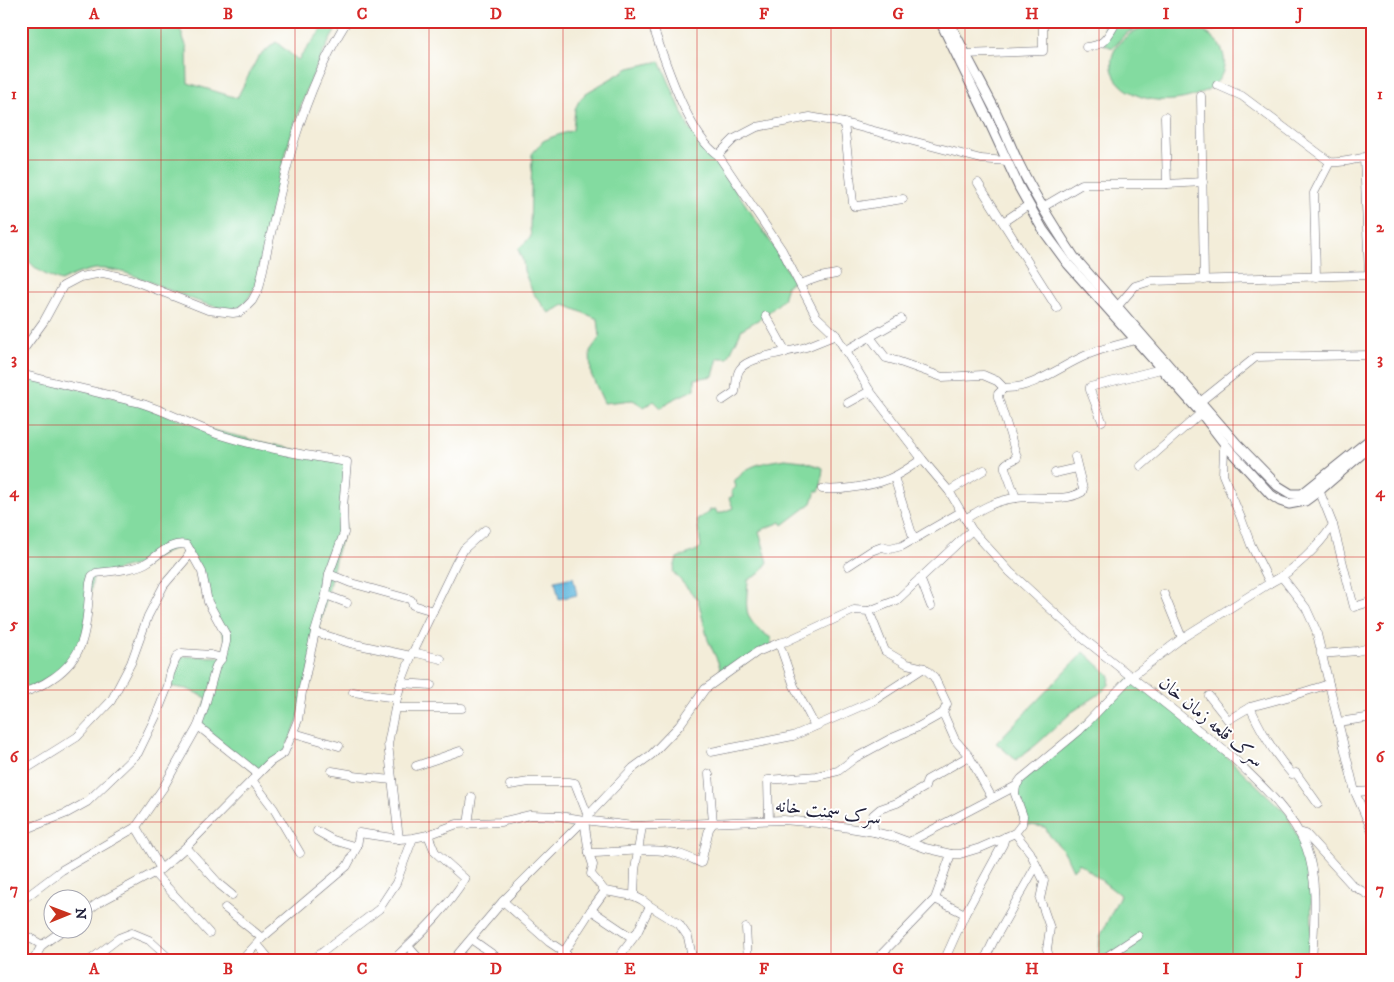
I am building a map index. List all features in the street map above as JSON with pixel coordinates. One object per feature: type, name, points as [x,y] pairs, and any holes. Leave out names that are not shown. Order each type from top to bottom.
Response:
[{"type":"main road","points":[[940,21],[1019,187],[1043,230],[1068,264],[1278,486],[1291,494],[1302,494],[1318,486],[1373,444]]},
{"type":"main road","points":[[949,21],[995,110],[1018,162],[1052,224],[1074,257],[1117,307],[1161,369],[1271,495],[1289,504],[1305,501],[1318,486],[1373,437]]},
{"type":"street","points":[[21,353],[44,321],[63,286],[80,277],[103,273],[130,279],[199,306],[221,312],[240,312],[252,301],[259,288],[295,136],[311,91],[330,50],[347,21]]},
{"type":"street","name":"سرک قلعه زمان خان","points":[[651,21],[664,60],[693,126],[710,150],[718,155],[782,250],[816,316],[836,335],[870,391],[949,491],[972,530],[1010,572],[1050,610],[1231,756],[1287,814],[1306,847],[1311,866],[1314,886],[1312,961]]},
{"type":"street","points":[[965,54],[1043,51],[1043,21]]},
{"type":"street","points":[[1086,47],[1096,46],[1104,42],[1117,21]]},
{"type":"street","points":[[1218,85],[1242,96],[1330,162],[1350,162],[1364,157],[1373,157]]},
{"type":"street","points":[[1201,96],[1204,280]]},
{"type":"street","points":[[718,155],[734,138],[757,127],[810,117],[844,123],[982,159],[1007,161]]},
{"type":"street","points":[[1165,117],[1167,184]]},
{"type":"street","points":[[844,123],[854,206],[903,200]]},
{"type":"street","points":[[1117,307],[1135,286],[1151,281],[1369,275],[1364,157]]},
{"type":"street","points":[[1316,277],[1314,193],[1330,162]]},
{"type":"street","points":[[1043,207],[1082,184],[1203,182]]},
{"type":"street","points":[[978,183],[1057,308]]},
{"type":"street","points":[[1003,222],[1027,206],[1031,208]]},
{"type":"street","points":[[800,284],[836,274]]},
{"type":"street","points":[[766,316],[786,352]]},
{"type":"street","points":[[846,351],[901,319]]},
{"type":"street","points":[[723,400],[735,392],[737,375],[740,368],[745,364],[763,357],[806,347],[836,335]]},
{"type":"street","points":[[870,337],[886,358],[942,377],[983,375],[997,381],[1004,388],[1011,388],[1032,382],[1088,354],[1139,337]]},
{"type":"street","points":[[1200,402],[1256,357],[1373,355]]},
{"type":"street","points":[[1102,422],[1090,387],[1161,369]]},
{"type":"street","points":[[21,374],[135,402],[219,435],[252,444],[294,454],[347,462],[343,507],[344,533],[330,574],[314,632],[298,720],[284,753],[270,762],[162,869],[92,908]]},
{"type":"street","points":[[1004,388],[998,394],[998,397],[1017,457],[1007,463],[1005,468],[1016,498]]},
{"type":"street","points":[[848,403],[870,391]]},
{"type":"street","points":[[1141,466],[1201,413]]},
{"type":"street","points":[[1228,448],[1224,449],[1223,475],[1251,545],[1270,583]]},
{"type":"street","points":[[848,566],[882,547],[890,549],[902,546],[993,503],[1016,498],[1062,498],[1079,494],[1083,489],[1075,458]]},
{"type":"street","points":[[822,489],[834,490],[880,482],[894,477],[922,459]]},
{"type":"street","points":[[1055,473],[1077,468]]},
{"type":"street","points":[[949,491],[984,470]]},
{"type":"street","points":[[894,477],[914,540]]},
{"type":"street","points":[[1318,486],[1333,525],[1354,606],[1373,601]]},
{"type":"street","points":[[909,842],[1016,786],[1021,779],[1078,731],[1131,677],[1182,638],[1282,577],[1324,538],[1333,525]]},
{"type":"street","points":[[399,839],[388,744],[396,698],[412,654],[456,563],[464,549],[485,530]]},
{"type":"street","points":[[452,961],[502,901],[586,818],[633,768],[651,755],[680,726],[705,689],[757,652],[779,642],[787,641],[854,610],[869,611],[897,600],[972,530]]},
{"type":"street","points":[[21,693],[34,689],[63,671],[78,653],[84,636],[92,576],[96,573],[132,567],[148,562],[158,553],[178,544],[187,545],[202,572],[208,602],[226,635],[222,658],[216,666],[198,726],[163,788],[136,827],[62,870],[21,900]]},
{"type":"street","points":[[21,772],[77,737],[111,702],[131,663],[148,616],[164,585],[191,551]]},
{"type":"street","points":[[330,574],[350,583],[409,599],[412,605],[433,611]]},
{"type":"street","points":[[1282,577],[1306,608],[1316,630],[1355,792],[1373,832]]},
{"type":"street","points":[[920,578],[931,606]]},
{"type":"street","points":[[326,594],[347,604]]},
{"type":"street","points":[[1164,594],[1182,638]]},
{"type":"street","points":[[769,820],[768,780],[817,776],[838,771],[854,758],[943,713],[947,704],[934,677],[924,668],[907,664],[885,651],[869,611]]},
{"type":"street","points":[[314,632],[350,643],[441,659]]},
{"type":"street","points":[[779,642],[794,686],[815,726]]},
{"type":"street","points":[[1322,654],[1357,651],[1373,647]]},
{"type":"street","points":[[21,833],[87,802],[138,752],[156,716],[177,656],[182,653],[222,658]]},
{"type":"street","points":[[711,752],[793,736],[873,701],[924,668]]},
{"type":"street","points":[[401,683],[431,685]]},
{"type":"street","points":[[1209,696],[1228,720],[1250,707],[1329,684]]},
{"type":"street","points":[[353,692],[396,698]]},
{"type":"street","points":[[1250,707],[1280,761],[1292,774],[1296,773],[1318,804]]},
{"type":"street","points":[[395,708],[462,708]]},
{"type":"street","points":[[943,713],[955,740],[969,756],[992,798]]},
{"type":"street","points":[[1338,722],[1373,717]]},
{"type":"street","points":[[198,726],[255,777],[300,853]]},
{"type":"street","points":[[294,733],[339,746]]},
{"type":"street","points":[[416,766],[460,751]]},
{"type":"street","points":[[874,832],[873,815],[880,809],[897,803],[925,787],[927,780],[969,756]]},
{"type":"street","points":[[332,771],[353,776],[392,780]]},
{"type":"street","points":[[589,853],[651,850],[678,853],[701,863],[709,829],[713,823],[710,774]]},
{"type":"street","points":[[510,785],[529,782],[575,783],[586,818],[589,853],[593,865],[591,874],[605,891],[634,896],[679,924],[688,937],[694,961]]},
{"type":"street","points":[[1016,786],[1015,794],[1023,820],[1015,833],[1030,852],[1044,880],[1040,899],[1050,928],[1047,949],[1050,961]]},
{"type":"street","points":[[1355,792],[1373,791]]},
{"type":"street","points":[[468,824],[472,797]]},
{"type":"street","name":"سرک سمنت خانه","points":[[356,847],[359,833],[399,839],[413,838],[457,824],[500,822],[530,815],[586,818],[633,826],[769,820],[818,823],[874,832],[951,854],[960,854],[980,848],[1015,833]]},
{"type":"street","points":[[634,896],[635,870],[642,826]]},
{"type":"street","points":[[136,827],[162,869]]},
{"type":"street","points":[[241,961],[259,941],[347,866],[356,847],[333,840],[317,831]]},
{"type":"street","points":[[1299,832],[1306,834],[1353,886],[1373,898]]},
{"type":"street","points":[[392,961],[430,924],[456,894],[466,879],[435,852],[428,834]]},
{"type":"street","points":[[944,961],[965,914],[1005,837]]},
{"type":"street","points":[[311,961],[379,909],[396,883],[413,838]]},
{"type":"street","points":[[186,847],[220,885],[232,895]]},
{"type":"street","points":[[875,961],[935,899],[951,854]]},
{"type":"street","points":[[984,961],[1036,866]]},
{"type":"street","points":[[154,873],[209,933]]},
{"type":"street","points":[[558,961],[605,891]]},
{"type":"street","points":[[935,899],[965,914]]},
{"type":"street","points":[[502,901],[573,961]]},
{"type":"street","points":[[616,961],[637,933],[650,906]]},
{"type":"street","points":[[225,908],[259,941],[271,961]]},
{"type":"street","points":[[591,910],[631,937],[637,933]]},
{"type":"street","points":[[746,928],[748,961]]},
{"type":"street","points":[[89,961],[119,938],[132,932],[150,940],[172,961]]},
{"type":"street","points":[[21,934],[42,945]]},
{"type":"street","points":[[1103,961],[1103,959],[1138,936]]},
{"type":"street","points":[[470,939],[502,961]]},
{"type":"street","points":[[33,961],[42,945],[49,940]]},
{"type":"street","points":[[408,946],[421,961]]},
{"type":"green space","points":[[21,21],[177,21],[187,48],[188,83],[237,98],[258,57],[276,42],[298,60],[322,29],[314,21],[341,21],[309,84],[297,116],[278,184],[255,287],[241,306],[229,309],[202,303],[142,278],[108,269],[88,270],[61,281],[38,270],[21,251]]},
{"type":"green space","points":[[1104,21],[1144,21],[1143,25],[1125,34],[1113,48],[1105,45]]},
{"type":"green space","points":[[1196,21],[1214,21],[1214,31],[1195,24]]},
{"type":"green space","points":[[1183,25],[1198,29],[1208,34],[1220,47],[1223,54],[1223,70],[1220,78],[1207,90],[1184,98],[1159,100],[1135,94],[1124,88],[1115,78],[1112,57],[1119,44],[1137,30],[1147,26]]},
{"type":"green space","points":[[660,61],[689,128],[700,144],[713,156],[774,247],[793,281],[787,285],[783,300],[763,317],[742,329],[728,358],[718,358],[713,376],[695,379],[695,389],[670,401],[661,408],[654,401],[644,407],[633,400],[604,403],[591,374],[590,351],[600,337],[598,319],[565,305],[549,313],[533,293],[518,249],[531,237],[532,154],[543,141],[573,130],[575,109],[586,93],[629,68]]},
{"type":"green space","points":[[21,374],[129,401],[203,428],[347,462],[345,527],[337,552],[298,720],[284,753],[258,774],[198,726],[207,698],[187,689],[168,686],[177,656],[222,657],[226,642],[213,610],[202,572],[183,544],[148,562],[93,576],[84,636],[63,671],[21,693]]},
{"type":"green space","points":[[785,459],[803,461],[823,468],[821,487],[819,491],[816,491],[812,503],[783,525],[781,522],[759,531],[768,562],[759,574],[748,580],[747,607],[750,619],[771,638],[771,645],[723,677],[708,640],[698,600],[673,572],[677,558],[701,547],[697,519],[710,512],[709,510],[715,509],[718,514],[733,508],[729,498],[733,496],[731,492],[736,487],[734,480],[746,470],[755,466]]},
{"type":"green space","points":[[1084,652],[1110,676],[1109,685],[1098,695],[1072,712],[1036,745],[1016,760],[996,743]]},
{"type":"green space","points":[[1131,677],[1202,733],[1287,814],[1311,865],[1312,961],[1098,961],[1100,937],[1120,895],[1079,863],[1073,870],[1064,851],[1050,836],[1045,827],[1022,824],[1016,786]]},
{"type":"water","points":[[573,577],[577,595],[559,599],[555,581]]}]
